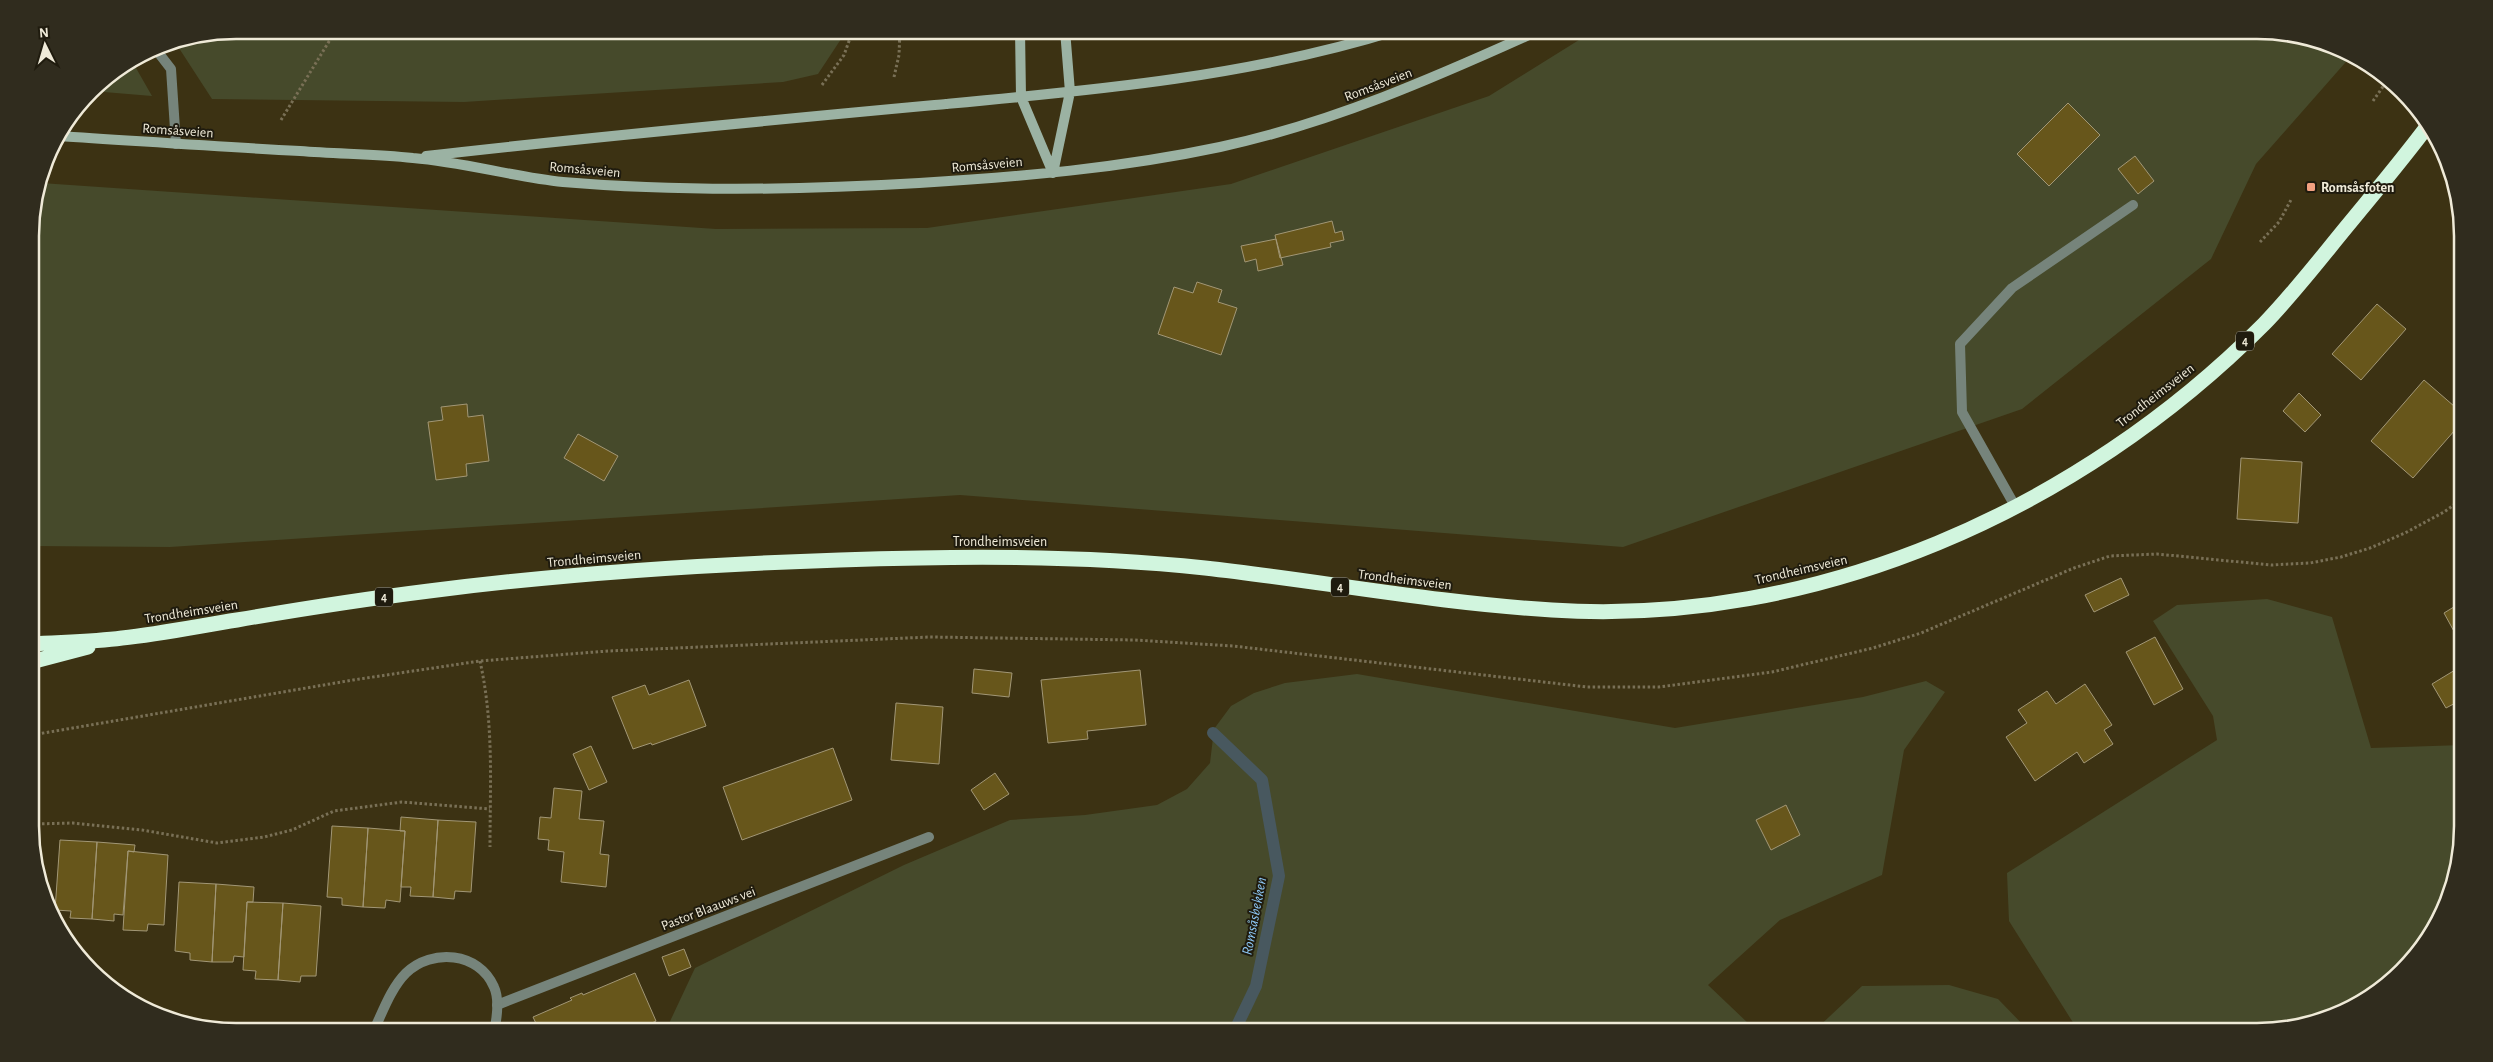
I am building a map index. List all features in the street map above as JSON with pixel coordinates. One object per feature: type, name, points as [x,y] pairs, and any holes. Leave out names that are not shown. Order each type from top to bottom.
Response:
[{"type":"highway","name":"Trondheimsveien","points":[[39,643],[121,638],[334,604],[454,588],[727,564],[922,558],[1006,556],[1214,569],[1386,594],[1556,611],[1661,609],[1765,594],[1855,572],[1908,556],[1964,533],[2072,474],[2126,439],[2182,397],[2234,352],[2307,278],[2423,130]]},
{"type":"highway","name":"Trondheimsveien","points":[[39,660],[121,638]]},
{"type":"street","points":[[1020,39],[1021,97],[1053,173]]},
{"type":"street","points":[[1053,173],[1070,92],[1066,39]]},
{"type":"street","name":"Romsåsveien","points":[[415,158],[583,138],[1070,92],[1200,75],[1279,60],[1370,39]]},
{"type":"street","name":"Romsåsveien","points":[[65,136],[415,158],[559,182],[720,189],[857,187],[1053,173],[1221,147],[1332,117],[1400,92],[1520,39]]},
{"type":"street","points":[[160,54],[171,69],[176,144]]},
{"type":"street","points":[[2015,506],[1962,412],[1960,344],[2012,288],[2133,206]]},
{"type":"street","name":"Pastor Blaauws vei","points":[[497,1005],[929,837]]},
{"type":"street","points":[[377,1023],[384,1008],[406,973],[422,962],[440,957],[464,959],[487,975],[494,988],[497,1005],[495,1023]]},
{"type":"path","points":[[281,120],[330,39]]},
{"type":"path","points":[[822,85],[844,55],[850,39]]},
{"type":"path","points":[[894,77],[899,55],[900,39]]},
{"type":"path","points":[[2373,101],[2384,85]]},
{"type":"path","points":[[2260,242],[2279,222],[2292,198]]},
{"type":"path","points":[[39,734],[344,681],[480,661],[608,650],[930,637],[1135,640],[1233,646],[1551,683],[1587,686],[1659,687],[1772,672],[1874,648],[1921,633],[2074,568],[2110,556],[2157,554],[2271,564],[2310,563],[2341,557],[2370,548],[2444,512],[2454,505]]},
{"type":"path","points":[[480,661],[486,687],[492,757],[490,847]]},
{"type":"path","points":[[39,824],[73,823],[142,830],[217,843],[264,837],[292,830],[334,811],[402,802],[490,809]]},
{"type":"green space","points":[[223,39],[841,39],[818,74],[783,82],[464,102],[212,99],[178,47]]},
{"type":"green space","points":[[1581,39],[2270,39],[2308,45],[2347,61],[2256,164],[2211,259],[2022,409],[1623,547],[960,495],[170,547],[39,546],[39,223],[46,183],[716,229],[927,228],[1231,184],[1489,96]]},
{"type":"green space","points":[[135,66],[152,96],[101,92]]},
{"type":"green space","points":[[2267,599],[2332,617],[2371,748],[2454,745],[2453,852],[2444,890],[2434,913],[2421,936],[2397,966],[2356,997],[2321,1013],[2283,1022],[2270,1023],[2073,1023],[2009,921],[2007,873],[2217,740],[2213,716],[2153,621],[2177,605]]},
{"type":"green space","points":[[1357,674],[1675,728],[1863,697],[1926,681],[1945,692],[1904,750],[1882,875],[1780,920],[1708,985],[1748,1023],[669,1023],[695,968],[904,865],[1010,820],[1085,815],[1157,805],[1187,789],[1210,763],[1214,729],[1231,706],[1254,693],[1285,683]]},
{"type":"green space","points":[[1949,985],[1998,999],[2021,1023],[1823,1023],[1862,986]]},
{"type":"building","points":[[2068,103],[2100,135],[2049,186],[2017,154]]},
{"type":"building","points":[[2135,156],[2154,181],[2138,194],[2118,169]]},
{"type":"building","points":[[1332,221],[1335,233],[1342,231],[1344,240],[1330,243],[1331,247],[1280,258],[1275,235]]},
{"type":"building","points":[[1276,239],[1283,265],[1258,271],[1256,259],[1245,262],[1241,246]]},
{"type":"building","points":[[1197,282],[1222,290],[1218,302],[1237,308],[1221,355],[1158,334],[1174,287],[1193,293]]},
{"type":"building","points":[[2377,304],[2406,329],[2361,380],[2332,354]]},
{"type":"building","points":[[2424,380],[2454,406],[2454,431],[2413,478],[2371,441]]},
{"type":"building","points":[[2299,393],[2321,415],[2305,432],[2283,411]]},
{"type":"building","points":[[467,404],[468,417],[483,415],[489,461],[466,464],[467,476],[436,480],[428,422],[443,420],[441,407]]},
{"type":"building","points":[[578,434],[618,456],[604,481],[564,458]]},
{"type":"building","points":[[2241,458],[2302,462],[2298,523],[2237,519]]},
{"type":"building","points":[[2121,578],[2129,595],[2094,612],[2085,595]]},
{"type":"building","points":[[2454,607],[2454,631],[2444,613]]},
{"type":"building","points":[[2155,637],[2183,689],[2154,705],[2126,652]]},
{"type":"building","points":[[974,669],[1012,673],[1009,697],[972,693]]},
{"type":"building","points":[[1140,670],[1146,725],[1087,731],[1088,739],[1048,743],[1041,680]]},
{"type":"building","points":[[2454,671],[2454,704],[2446,708],[2432,684]]},
{"type":"building","points":[[689,680],[706,726],[652,745],[651,743],[633,749],[612,697],[645,685],[649,695]]},
{"type":"building","points":[[2085,684],[2112,725],[2104,730],[2113,744],[2084,763],[2077,752],[2035,781],[2006,737],[2027,723],[2018,710],[2047,691],[2056,704]]},
{"type":"building","points":[[896,703],[943,707],[939,764],[891,760]]},
{"type":"building","points":[[591,746],[607,782],[589,790],[573,754]]},
{"type":"building","points":[[833,748],[852,800],[742,840],[723,787]]},
{"type":"building","points":[[995,773],[1009,794],[984,810],[971,790]]},
{"type":"building","points":[[554,788],[582,791],[579,819],[604,821],[600,854],[609,855],[606,887],[561,882],[564,852],[548,850],[549,840],[538,839],[540,817],[551,818]]},
{"type":"building","points":[[1786,805],[1800,835],[1771,850],[1756,820]]},
{"type":"building","points":[[401,817],[438,820],[433,897],[410,896],[411,887],[401,887],[405,831],[400,831]]},
{"type":"building","points":[[438,820],[476,822],[471,892],[455,891],[454,899],[433,897]]},
{"type":"building","points":[[332,826],[368,828],[363,907],[342,905],[342,898],[327,897]]},
{"type":"building","points":[[368,828],[405,831],[400,902],[386,900],[385,908],[363,907]]},
{"type":"building","points":[[60,840],[97,842],[92,919],[70,918],[71,911],[58,910],[55,905]]},
{"type":"building","points":[[97,842],[135,845],[134,852],[128,851],[123,915],[114,914],[114,921],[92,919]]},
{"type":"building","points":[[128,851],[168,855],[164,925],[148,924],[147,931],[123,930]]},
{"type":"building","points":[[179,882],[216,884],[212,962],[190,960],[190,953],[175,951]]},
{"type":"building","points":[[216,884],[254,887],[253,902],[247,902],[244,957],[234,956],[233,962],[212,962]]},
{"type":"building","points":[[247,902],[283,903],[278,980],[255,979],[256,971],[243,970]]},
{"type":"building","points":[[283,903],[321,906],[316,976],[301,976],[300,982],[278,980]]},
{"type":"building","points":[[684,949],[691,967],[669,976],[662,957]]},
{"type":"building","points":[[635,973],[656,1021],[652,1023],[536,1023],[533,1017],[572,1000],[570,998],[582,993],[583,995]]},
{"type":"waterway","name":"Romsåsbekken","points":[[1213,733],[1262,780],[1279,876],[1256,986],[1238,1023]]},
{"type":"place","name":"Romsåsfoten","points":[[2311,187]]}]
